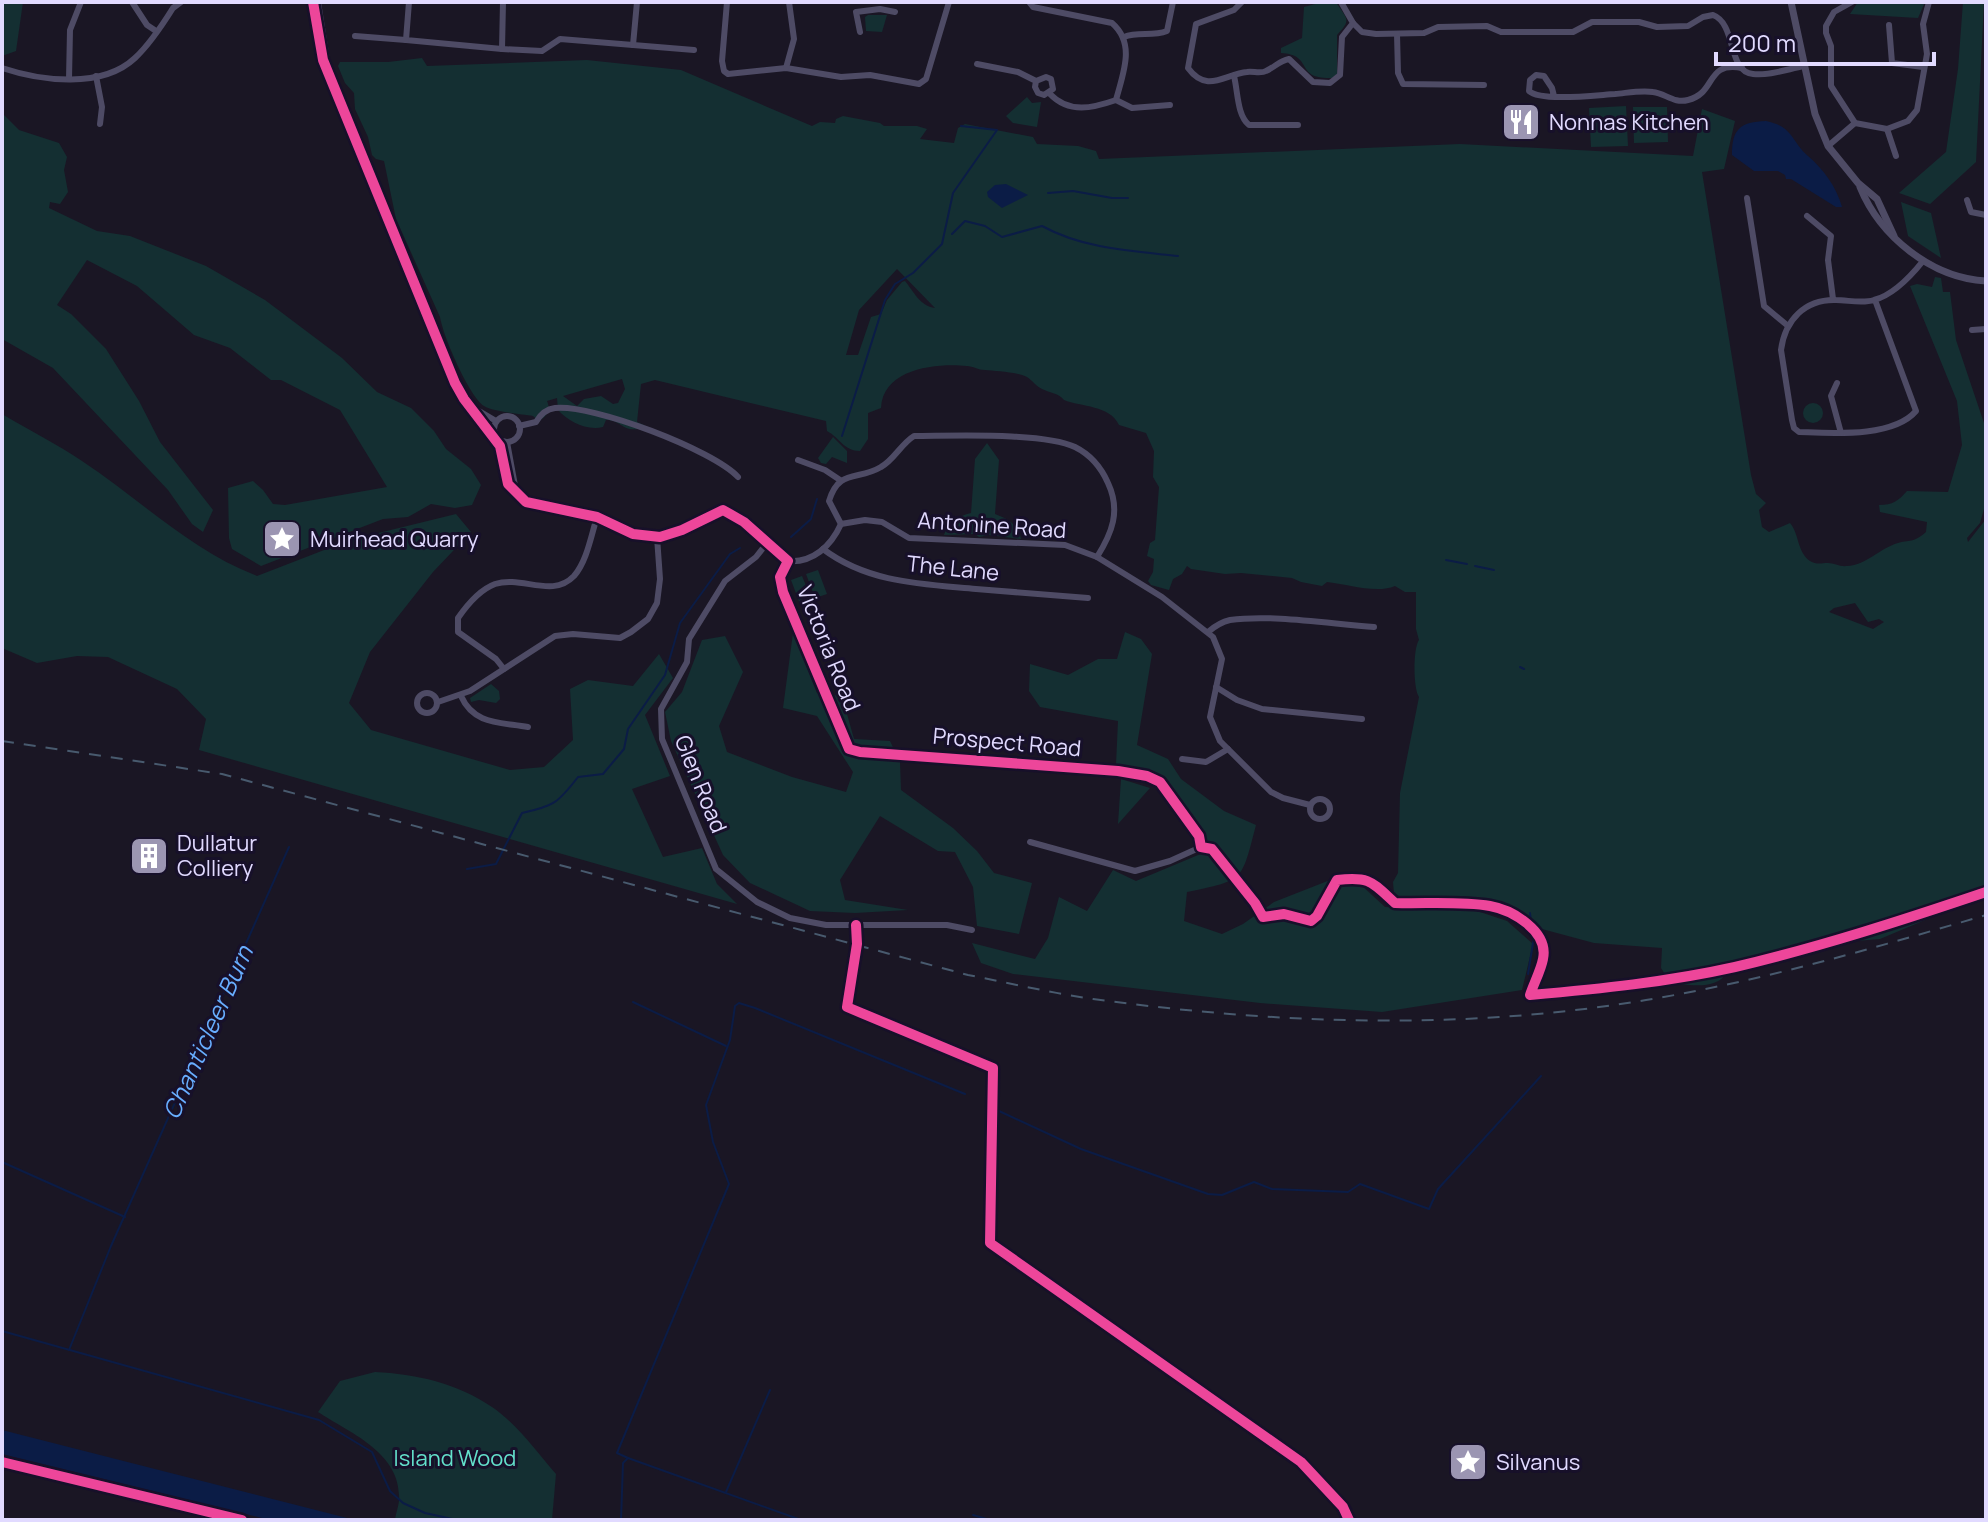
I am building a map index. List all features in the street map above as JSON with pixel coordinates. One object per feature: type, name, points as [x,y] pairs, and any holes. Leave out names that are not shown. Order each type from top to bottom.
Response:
[{"type":"street","points":[[69,79],[70,30],[81,2]]},
{"type":"street","points":[[132,2],[147,25],[156,31]]},
{"type":"street","points":[[2,68],[46,79],[96,76],[134,59],[181,2]]},
{"type":"street","points":[[318,2],[327,60],[457,379],[474,408],[496,421]]},
{"type":"street","points":[[406,40],[409,2]]},
{"type":"street","points":[[502,49],[503,2]]},
{"type":"street","points":[[633,45],[637,2]]},
{"type":"street","points":[[727,2],[722,61],[724,71],[736,75],[786,68],[841,77],[870,75],[923,83],[949,2]]},
{"type":"street","points":[[786,68],[794,39],[789,2]]},
{"type":"street","points":[[850,2],[856,12],[860,32]]},
{"type":"street","points":[[1029,2],[1033,7],[1112,23],[1124,37],[1126,60],[1116,100]]},
{"type":"street","points":[[1124,37],[1135,32],[1158,34],[1167,31],[1173,2]]},
{"type":"street","points":[[1242,2],[1234,10],[1196,24],[1188,68],[1194,77],[1223,81],[1244,72],[1265,72],[1278,62],[1289,59],[1313,82],[1330,83],[1340,75],[1342,37],[1353,23]]},
{"type":"street","points":[[1341,2],[1362,32],[1397,34],[1424,33],[1450,26],[1487,26],[1501,32],[1573,32],[1592,22],[1688,26],[1713,15],[1725,23],[1742,68]]},
{"type":"street","points":[[1791,2],[1815,114],[1828,146],[1858,183],[1874,215],[1923,261],[1946,272],[1986,281]]},
{"type":"street","points":[[1852,2],[1834,12],[1826,26],[1831,46],[1831,86],[1855,123],[1887,129],[1908,121],[1917,110],[1927,41],[1923,24],[1929,2]]},
{"type":"street","points":[[856,12],[880,9],[895,12]]},
{"type":"street","points":[[1889,25],[1892,63],[1923,67]]},
{"type":"street","points":[[1397,34],[1398,73],[1403,84],[1484,85]]},
{"type":"street","points":[[355,36],[542,51],[560,39],[694,50]]},
{"type":"street","points":[[977,64],[1018,72],[1036,81]]},
{"type":"street","points":[[1554,96],[1544,76],[1536,75],[1530,80],[1528,88],[1533,95],[1554,96],[1655,92],[1668,99],[1686,101],[1704,91],[1721,68],[1727,65],[1756,75],[1804,66]]},
{"type":"street","points":[[991,78],[993,67]]},
{"type":"street","points":[[96,76],[102,107],[100,124]]},
{"type":"street","points":[[1234,76],[1240,117],[1249,125],[1298,125]]},
{"type":"street","points":[[1050,94],[1053,89],[1051,79],[1040,77],[1035,87],[1038,93],[1050,94],[1067,106],[1097,107],[1116,100],[1132,108],[1170,105]]},
{"type":"street","points":[[101,115],[112,116]]},
{"type":"street","points":[[1828,146],[1855,123]]},
{"type":"street","points":[[1887,129],[1896,156]]},
{"type":"street","points":[[1747,198],[1764,306],[1788,326]]},
{"type":"street","points":[[1967,200],[1971,212],[1986,215]]},
{"type":"street","points":[[1807,216],[1831,236],[1828,260],[1833,299]]},
{"type":"street","points":[[1875,300],[1916,411],[1911,417],[1881,428],[1855,433],[1799,432],[1794,428],[1781,350],[1788,326],[1806,306],[1833,299],[1875,300],[1910,278],[1923,261]]},
{"type":"street","points":[[1972,330],[1986,329]]},
{"type":"street","points":[[1837,383],[1831,396],[1841,433]]},
{"type":"street","points":[[519,426],[536,422],[541,414],[554,407],[605,415],[653,432],[727,466],[738,477]]},
{"type":"street","points":[[508,416],[519,426],[517,437],[507,442],[497,437],[494,427],[496,421],[508,416]]},
{"type":"street","points":[[507,442],[516,491],[526,502],[597,517],[633,534],[657,537],[682,530],[723,510],[744,522],[788,561],[806,560],[833,542],[841,524],[829,501],[840,480],[885,465],[904,442],[914,436],[1050,440],[1072,446],[1090,456],[1102,470],[1112,491],[1116,514],[1110,537],[1097,557]]},
{"type":"street","points":[[798,460],[825,470],[840,480]]},
{"type":"street","points":[[504,669],[496,659],[458,632],[458,618],[480,593],[496,583],[563,585],[576,574],[584,558],[597,517]]},
{"type":"street","name":"Antonine Road","points":[[841,524],[865,520],[882,522],[909,538],[1065,545],[1097,557],[1162,597],[1208,632]]},
{"type":"street","points":[[438,702],[461,696],[555,636],[573,634],[620,638],[648,619],[657,603],[660,579],[657,537]]},
{"type":"street","name":"Glen Road","points":[[767,543],[756,557],[725,581],[689,639],[687,662],[661,709],[662,739],[716,869],[757,902],[790,918],[826,925],[947,925],[972,930]]},
{"type":"street","name":"The Lane","points":[[823,549],[847,565],[906,583],[1088,598]]},
{"type":"street","name":"Victoria Road","points":[[788,561],[780,577],[783,592],[849,749]]},
{"type":"street","points":[[1310,805],[1271,792],[1220,741],[1210,717],[1222,659],[1208,632],[1230,620],[1262,619],[1374,627]]},
{"type":"street","points":[[1216,687],[1237,700],[1262,709],[1362,719]]},
{"type":"street","points":[[461,696],[467,709],[475,716],[528,727]]},
{"type":"street","points":[[514,724],[515,714]]},
{"type":"street","name":"Prospect Road","points":[[849,749],[1147,776],[1160,782],[1199,836],[1201,847],[1170,861],[1135,871],[1030,842]]},
{"type":"street","points":[[1182,759],[1206,762],[1228,749]]},
{"type":"street","points":[[856,925],[857,944],[847,1007],[993,1068],[990,1243],[1301,1462],[1343,1507],[1349,1520]]},
{"type":"green space","points":[[2,2],[23,2],[16,51],[2,56]]},
{"type":"green space","points":[[1323,2],[1337,4],[1346,20],[1337,35],[1337,74],[1332,78],[1312,75],[1298,58],[1281,53],[1281,48],[1302,38],[1304,7]]},
{"type":"green space","points":[[1858,2],[1925,2],[1918,18],[1850,14]]},
{"type":"green space","points":[[1963,2],[1984,2],[1976,162],[1930,204],[1899,193],[1946,152],[1958,69]]},
{"type":"green space","points":[[887,15],[882,32],[866,31],[865,17]]},
{"type":"green space","points":[[422,58],[427,66],[587,60],[681,70],[812,126],[820,122],[835,123],[843,116],[884,126],[917,126],[927,129],[920,139],[954,143],[958,128],[965,124],[1033,137],[1037,144],[1078,146],[1096,151],[1099,159],[1460,144],[1693,156],[1702,109],[1735,121],[1724,169],[1702,172],[1751,475],[1756,494],[1766,503],[1759,510],[1762,527],[1769,532],[1790,523],[1803,553],[1810,561],[1854,565],[1891,545],[1915,539],[1926,532],[1927,522],[1880,512],[1879,505],[1895,502],[1907,491],[1948,492],[1962,445],[1957,401],[1910,286],[1932,287],[1935,277],[1941,278],[1943,292],[1950,292],[1956,340],[1986,429],[1986,502],[1980,523],[1967,538],[1968,542],[1986,519],[1986,899],[1880,939],[1809,945],[1728,967],[1720,980],[1695,985],[1670,982],[1661,968],[1662,948],[1594,943],[1542,929],[1527,916],[1492,903],[1407,900],[1394,894],[1393,882],[1398,873],[1400,793],[1419,697],[1414,668],[1419,640],[1416,592],[1405,592],[1395,586],[1371,589],[1327,582],[1322,586],[1292,578],[1225,574],[1187,566],[1182,574],[1173,579],[1169,590],[1151,585],[1148,581],[1153,572],[1154,559],[1147,556],[1150,543],[1155,540],[1159,487],[1153,477],[1154,451],[1146,433],[1119,425],[1115,418],[1102,410],[1064,400],[1018,374],[955,365],[927,367],[901,376],[884,395],[881,408],[868,413],[868,439],[860,451],[846,447],[827,431],[826,421],[655,380],[641,384],[637,422],[645,427],[638,429],[606,420],[603,427],[590,428],[578,424],[558,410],[557,398],[547,401],[548,412],[539,421],[533,416],[484,406],[471,391],[451,351],[440,317],[396,219],[384,161],[372,155],[368,137],[355,109],[354,93],[345,83],[338,66],[340,62]],"holes":[[[897,269],[935,308],[921,301],[905,281],[902,282],[887,300],[881,314],[871,317],[858,355],[846,355],[859,310]],[[622,379],[625,389],[618,403],[613,404],[601,396],[584,399],[577,406],[563,396]],[[1855,603],[1868,622],[1879,619],[1884,622],[1873,629],[1829,612]]]},
{"type":"green space","points":[[1027,97],[1032,103],[1041,102],[1037,127],[1013,123],[1006,116]]},
{"type":"green space","points":[[1626,106],[1628,146],[1591,147],[1589,108]]},
{"type":"green space","points":[[1633,107],[1667,107],[1668,142],[1634,143]]},
{"type":"green space","points":[[2,113],[19,130],[59,143],[67,157],[64,170],[68,192],[60,204],[50,202],[49,208],[97,231],[130,236],[206,266],[265,300],[342,358],[377,392],[411,408],[434,431],[446,449],[471,469],[481,485],[472,505],[455,508],[431,504],[408,517],[383,519],[261,566],[232,549],[228,488],[253,481],[273,504],[285,505],[387,487],[340,410],[281,380],[271,380],[230,348],[194,335],[137,286],[87,260],[57,305],[71,314],[106,349],[139,401],[160,442],[213,510],[203,532],[192,524],[168,490],[53,368],[2,339]]},
{"type":"green space","points":[[1901,202],[1931,213],[1941,258],[1908,236]]},
{"type":"green space","points":[[1813,403],[1820,406],[1823,413],[1820,420],[1813,423],[1806,420],[1803,413],[1806,406]]},
{"type":"green space","points":[[2,414],[82,461],[210,553],[257,576],[350,540],[456,514],[471,532],[433,572],[370,652],[349,703],[371,730],[510,770],[544,767],[573,740],[570,689],[588,680],[633,686],[659,654],[673,678],[645,715],[670,776],[632,789],[663,857],[702,848],[717,884],[737,904],[199,750],[206,719],[177,689],[108,657],[77,656],[37,663],[2,648]]},
{"type":"green space","points":[[833,437],[847,451],[847,463],[832,457],[826,464],[818,458]]},
{"type":"green space","points":[[987,443],[999,460],[995,514],[1012,523],[1021,539],[989,535],[979,537],[975,534],[944,535],[954,520],[971,513],[975,459]]},
{"type":"green space","points":[[818,570],[827,594],[815,598],[806,574]]},
{"type":"green space","points":[[802,576],[812,600],[800,604],[791,580]]},
{"type":"green space","points":[[1125,632],[1141,639],[1152,654],[1137,745],[1168,759],[1181,779],[1224,811],[1256,825],[1247,858],[1238,875],[1230,881],[1187,892],[1184,921],[1222,934],[1243,924],[1274,902],[1348,873],[1385,907],[1477,911],[1507,921],[1533,944],[1522,990],[1382,1012],[1260,1003],[1013,974],[981,963],[972,943],[1035,959],[1048,938],[1059,897],[1087,911],[1113,870],[1136,881],[1203,853],[1211,846],[1163,779],[1116,765],[1118,721],[1040,707],[1029,691],[1030,664],[1068,675],[1098,659],[1117,659]]},
{"type":"green space","points":[[793,633],[817,693],[842,696],[854,739],[890,741],[900,762],[901,790],[953,828],[994,873],[1032,883],[1019,934],[977,926],[973,887],[955,852],[938,851],[880,816],[840,880],[845,900],[908,910],[855,913],[810,911],[750,883],[723,855],[671,741],[665,712],[682,692],[702,640],[725,636],[743,672],[719,726],[727,752],[792,777],[846,792],[853,772],[817,716],[783,708]]},
{"type":"green space","points":[[491,684],[499,691],[500,699],[496,703],[471,702],[470,698]]},
{"type":"green space","points":[[1121,779],[1150,788],[1118,824]]},
{"type":"green space","name":"Island Wood","points":[[375,1372],[406,1375],[450,1386],[479,1399],[510,1421],[556,1474],[552,1520],[395,1520],[399,1495],[390,1466],[357,1435],[318,1412],[340,1381]]},
{"type":"water","points":[[1766,121],[1787,130],[1833,185],[1842,207],[1836,207],[1791,179],[1786,179],[1778,171],[1754,171],[1732,155],[1739,129],[1750,123]]},
{"type":"water","points":[[1006,184],[1028,195],[1002,208],[988,197],[987,192],[995,185]]},
{"type":"water","points":[[2,1430],[355,1520],[270,1520],[2,1454]]},
{"type":"waterway","name":"Chanticleer Burn","points":[[842,436],[885,300],[895,284],[913,273],[942,244],[953,193],[997,130],[961,126]]},
{"type":"waterway","points":[[1048,193],[1073,191],[1128,198]]},
{"type":"waterway","name":"Chanticleer Burn","points":[[952,234],[965,221],[985,226],[1002,237],[1042,226],[1091,244],[1178,256]]},
{"type":"waterway","name":"Chanticleer Burn","points":[[791,537],[811,519],[817,499]]},
{"type":"waterway","name":"Chanticleer Burn","points":[[467,869],[496,864],[522,813],[554,802],[578,777],[603,774],[624,749],[628,729],[665,675],[680,623],[730,554],[740,548]]},
{"type":"waterway","points":[[1446,560],[1467,564]]},
{"type":"waterway","points":[[1475,566],[1494,570]]},
{"type":"waterway","points":[[1520,667],[1524,669]]},
{"type":"waterway","name":"Chanticleer Burn","points":[[69,1350],[111,1246],[289,847]]},
{"type":"waterway","points":[[1530,913],[1531,921]]},
{"type":"waterway","points":[[1528,974],[1534,937]]},
{"type":"waterway","points":[[633,1002],[726,1046]]},
{"type":"waterway","points":[[628,1458],[617,1453],[729,1184],[713,1142],[706,1105],[730,1040],[735,1006],[739,1003],[755,1008],[965,1094]]},
{"type":"waterway","points":[[999,1111],[1081,1149],[1208,1194],[1222,1195],[1254,1182],[1272,1189],[1348,1192],[1360,1184],[1429,1209],[1438,1189],[1541,1076]]},
{"type":"waterway","name":"Chanticleer Burn","points":[[2,1162],[125,1217]]},
{"type":"waterway","points":[[2,1331],[319,1420],[372,1452],[390,1491],[403,1503],[425,1513],[457,1520]]},
{"type":"waterway","points":[[726,1492],[770,1390]]},
{"type":"waterway","points":[[621,1520],[623,1463],[628,1458],[801,1520]]},
{"type":"waterway","points":[[973,1515],[990,1520]]},
{"type":"waterway","points":[[2,1519],[7,1520]]},
{"type":"railway","points":[[2,741],[222,774],[968,975],[1093,999],[1231,1014],[1439,1020],[1577,1010],[1689,992],[1775,973],[1986,915]]},
{"type":"cycle path","points":[[313,2],[323,60],[455,383],[500,446],[508,484],[526,502],[597,517],[633,534],[660,537],[723,510],[744,522],[788,561],[780,577],[783,592],[849,749],[1147,776],[1160,782],[1199,836],[1201,847],[1212,849],[1263,917],[1284,914],[1311,921],[1337,880],[1348,879],[1370,882],[1395,903],[1467,904],[1499,908],[1518,917],[1540,939],[1543,959],[1530,995],[1633,984],[1735,967],[1798,951],[1986,892]]},
{"type":"cycle path","points":[[856,925],[857,944],[847,1007],[993,1068],[990,1243],[1301,1462],[1343,1507],[1349,1520]]},
{"type":"cycle path","points":[[2,1462],[242,1520]]},
{"type":"place","name":"Nonnas Kitchen","points":[[1521,122]]},
{"type":"place","name":"Muirhead Quarry","points":[[282,539]]},
{"type":"place","name":"Dullatur Colliery","points":[[149,856]]},
{"type":"place","name":"Silvanus","points":[[1468,1462]]}]
